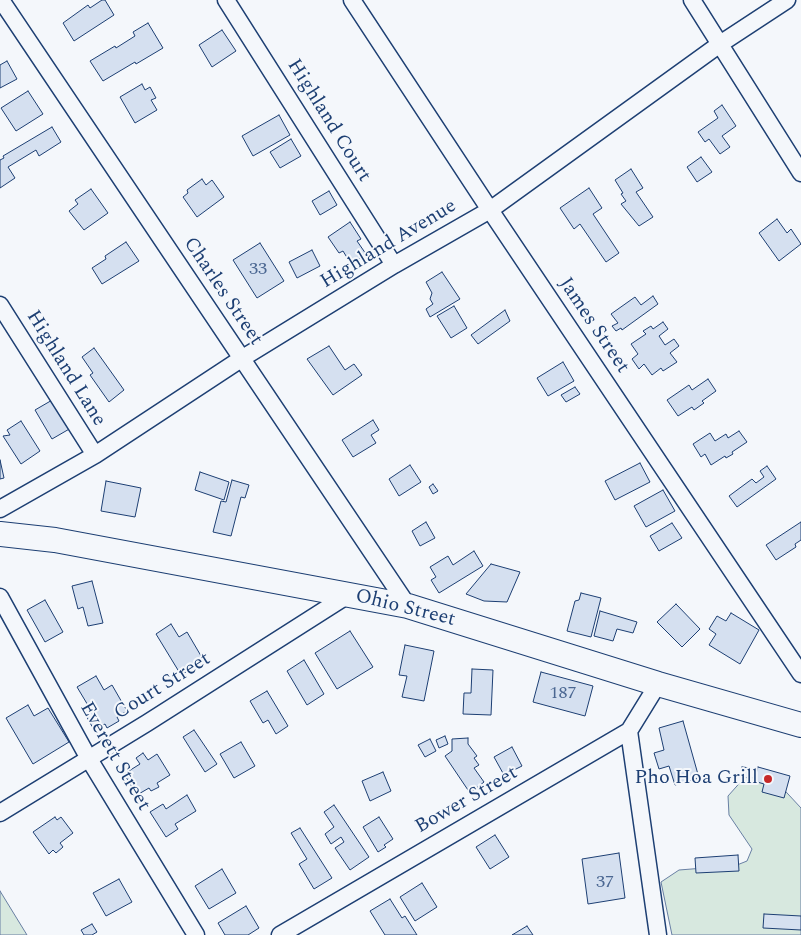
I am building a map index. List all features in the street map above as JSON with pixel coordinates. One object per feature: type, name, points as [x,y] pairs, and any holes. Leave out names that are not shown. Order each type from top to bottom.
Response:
[{"type":"street","name":"Charles Street","points":[[1,0],[408,606]]},
{"type":"street","name":"Highland Court","points":[[226,0],[394,265]]},
{"type":"street","name":"James Street","points":[[352,0],[490,210],[801,674]]},
{"type":"street","points":[[692,0],[801,173]]},
{"type":"street","name":"Highland Avenue","points":[[0,509],[95,455],[241,358],[394,265],[490,210],[720,44],[787,0]]},
{"type":"street","name":"Highland Lane","points":[[0,305],[95,455]]},
{"type":"street","name":"Ohio Street","points":[[0,534],[55,540],[408,606],[658,684],[801,725]]},
{"type":"street","name":"Court Street","points":[[0,813],[348,595]]},
{"type":"street","name":"Everett Street","points":[[0,598],[89,759],[196,935]]},
{"type":"street","name":"Bower Street","points":[[280,935],[629,731],[658,684]]},
{"type":"street","points":[[629,731],[658,935]]},
{"type":"shaded area","points":[[745,777],[775,780],[801,808],[801,935],[672,935],[661,882],[679,870],[727,869],[747,861],[752,849],[729,815],[728,796]]},
{"type":"shaded area","points":[[0,891],[27,935],[0,935]]},
{"type":"building","points":[[105,0],[114,15],[74,41],[63,23],[88,5],[90,8]]},
{"type":"building","points":[[148,23],[163,48],[103,81],[90,61],[135,36],[133,32]]},
{"type":"building","points":[[222,30],[236,51],[212,67],[199,45]]},
{"type":"building","points":[[7,61],[17,79],[0,88],[0,65]]},
{"type":"building","points":[[142,84],[145,90],[150,87],[156,98],[151,100],[157,110],[135,123],[120,97]]},
{"type":"building","points":[[28,91],[43,114],[16,131],[1,108]]},
{"type":"building","points":[[722,105],[736,126],[722,136],[730,147],[720,154],[709,139],[705,142],[698,132],[718,118],[714,111]]},
{"type":"building","points":[[279,115],[290,135],[253,156],[242,136]]},
{"type":"building","points":[[52,127],[61,142],[39,156],[36,150],[8,167],[15,178],[0,188],[0,160],[4,158],[3,156]]},
{"type":"building","points":[[291,139],[301,156],[280,168],[270,152]]},
{"type":"building","points":[[701,157],[712,172],[697,182],[687,167]]},
{"type":"building","points":[[631,169],[643,188],[636,192],[653,217],[639,226],[621,204],[626,201],[615,180]]},
{"type":"building","points":[[202,179],[206,185],[212,180],[224,197],[197,217],[183,197],[188,193],[187,190]]},
{"type":"building","points":[[589,188],[602,208],[593,214],[619,253],[606,262],[580,224],[574,229],[560,208]]},
{"type":"building","points":[[91,189],[108,213],[84,230],[69,211],[78,204],[75,200]]},
{"type":"building","points":[[329,191],[337,205],[320,215],[312,201]]},
{"type":"building","points":[[777,219],[787,233],[791,229],[801,244],[779,261],[759,233]]},
{"type":"building","points":[[350,222],[361,239],[357,241],[366,254],[351,264],[343,251],[339,253],[328,237]]},
{"type":"building","points":[[126,242],[139,261],[102,284],[92,268],[106,259],[105,256]]},
{"type":"building","points":[[260,243],[284,281],[257,298],[233,260]]},
{"type":"building","points":[[312,250],[320,266],[297,278],[289,262]]},
{"type":"building","points":[[442,272],[460,299],[430,317],[426,309],[433,304],[430,299],[432,293],[426,282]]},
{"type":"building","points":[[653,296],[658,304],[622,330],[621,328],[616,331],[612,326],[618,323],[611,314],[635,297],[641,305]]},
{"type":"building","points":[[454,306],[467,328],[451,338],[437,316]]},
{"type":"building","points":[[505,310],[510,321],[478,344],[471,335]]},
{"type":"building","points":[[663,322],[668,329],[659,336],[665,345],[674,339],[679,346],[670,353],[677,362],[663,371],[661,368],[652,375],[644,364],[639,369],[632,359],[638,354],[631,344],[646,334],[643,331],[651,326],[653,329]]},
{"type":"building","points":[[329,346],[345,370],[354,364],[362,375],[333,395],[307,359]]},
{"type":"building","points":[[94,348],[124,390],[109,402],[90,375],[93,373],[82,357]]},
{"type":"building","points":[[563,362],[574,381],[548,396],[537,378]]},
{"type":"building","points":[[708,379],[716,391],[702,401],[704,403],[694,410],[692,407],[678,416],[667,400],[689,385],[692,390]]},
{"type":"building","points":[[575,387],[580,394],[566,402],[561,395]]},
{"type":"building","points":[[54,399],[71,428],[52,439],[35,410]]},
{"type":"building","points":[[373,420],[379,430],[371,435],[376,443],[353,457],[342,440]]},
{"type":"building","points":[[21,421],[40,451],[21,464],[3,436],[10,435],[7,430]]},
{"type":"building","points":[[739,431],[747,442],[732,452],[733,454],[726,458],[725,456],[711,465],[705,454],[701,457],[693,444],[710,433],[715,441],[726,434],[728,438]]},
{"type":"building","points":[[0,460],[4,478],[0,479]]},
{"type":"building","points":[[640,463],[650,482],[615,500],[605,481]]},
{"type":"building","points":[[410,465],[421,482],[399,496],[389,479]]},
{"type":"building","points":[[767,466],[776,479],[737,507],[729,496],[752,479],[756,483],[764,477],[760,471]]},
{"type":"building","points":[[200,472],[229,482],[224,500],[195,490]]},
{"type":"building","points":[[232,480],[249,485],[245,498],[241,497],[231,536],[213,532],[221,501],[226,502]]},
{"type":"building","points":[[106,481],[141,488],[135,517],[101,511]]},
{"type":"building","points":[[433,484],[438,491],[433,494],[429,487]]},
{"type":"building","points":[[663,490],[675,511],[646,527],[634,506]]},
{"type":"building","points":[[426,522],[435,538],[420,546],[412,531]]},
{"type":"building","points":[[801,522],[801,540],[795,544],[796,547],[776,560],[766,545]]},
{"type":"building","points":[[672,523],[682,538],[659,551],[650,536]]},
{"type":"building","points":[[474,551],[483,566],[439,593],[431,580],[436,577],[430,567],[448,556],[453,565]]},
{"type":"building","points":[[491,564],[520,572],[507,602],[484,601],[466,594]]},
{"type":"building","points":[[92,581],[103,623],[88,626],[83,607],[78,609],[72,586]]},
{"type":"building","points":[[581,593],[601,598],[591,637],[567,631],[575,601],[579,600]]},
{"type":"building","points":[[45,600],[63,632],[45,642],[27,610]]},
{"type":"building","points":[[676,604],[700,629],[682,647],[657,622]]},
{"type":"building","points":[[600,611],[637,622],[633,633],[617,629],[613,641],[594,636]]},
{"type":"building","points":[[731,613],[759,630],[740,664],[709,645],[716,634],[709,629],[717,616],[726,621]]},
{"type":"building","points":[[171,624],[179,637],[187,632],[204,661],[181,675],[156,634]]},
{"type":"building","points":[[350,631],[373,667],[337,689],[315,653]]},
{"type":"building","points":[[405,645],[434,651],[424,701],[402,697],[407,676],[399,675]]},
{"type":"building","points":[[304,660],[324,694],[307,705],[287,671]]},
{"type":"building","points":[[472,669],[493,670],[491,715],[463,714],[464,693],[471,693]]},
{"type":"building","points":[[541,672],[593,686],[585,716],[533,702]]},
{"type":"building","points":[[96,676],[104,690],[112,685],[127,711],[117,717],[119,721],[107,728],[105,724],[94,730],[83,710],[89,707],[77,687]]},
{"type":"building","points":[[267,691],[288,726],[276,734],[268,720],[263,723],[250,701]]},
{"type":"building","points":[[28,705],[34,716],[48,708],[69,742],[33,764],[6,718]]},
{"type":"building","points":[[683,721],[699,778],[675,785],[669,766],[659,769],[654,753],[664,750],[659,728]]},
{"type":"building","points":[[194,730],[217,764],[205,772],[183,737]]},
{"type":"building","points":[[445,736],[448,744],[439,748],[436,740]]},
{"type":"building","points":[[468,738],[468,744],[477,756],[474,758],[479,765],[474,768],[484,782],[470,793],[445,756],[452,751],[452,739]]},
{"type":"building","points":[[430,739],[436,751],[425,757],[418,745]]},
{"type":"building","points":[[241,742],[255,766],[234,778],[220,754]]},
{"type":"building","points":[[512,747],[522,766],[504,775],[494,757]]},
{"type":"building","points":[[143,753],[148,760],[157,754],[170,775],[157,783],[159,787],[151,791],[149,788],[137,795],[124,774],[140,764],[136,758]]},
{"type":"building","points":[[742,767],[751,768],[750,778],[741,777]]},
{"type":"building","points":[[758,767],[790,776],[784,798],[762,792],[764,784],[754,781]]},
{"type":"building","points":[[383,772],[391,791],[370,801],[362,781]]},
{"type":"building","points":[[187,795],[196,811],[175,824],[178,829],[166,837],[150,812],[163,804],[166,809]]},
{"type":"building","points":[[334,805],[369,857],[350,870],[335,848],[344,842],[341,837],[331,844],[325,834],[334,827],[324,812]]},
{"type":"building","points":[[55,817],[57,820],[61,817],[73,833],[60,843],[63,847],[56,853],[53,850],[49,854],[33,832]]},
{"type":"building","points":[[379,817],[393,839],[378,852],[363,827]]},
{"type":"building","points":[[300,828],[332,878],[314,889],[299,864],[307,859],[291,833]]},
{"type":"building","points":[[495,835],[509,857],[490,869],[476,847]]},
{"type":"building","points":[[619,853],[625,898],[588,904],[582,859]]},
{"type":"building","points":[[738,855],[739,871],[696,873],[695,858]]},
{"type":"building","points":[[222,869],[236,893],[209,909],[195,886]]},
{"type":"building","points":[[119,879],[132,902],[106,916],[93,893]]},
{"type":"building","points":[[422,883],[437,907],[415,921],[400,897]]},
{"type":"building","points":[[390,899],[402,918],[405,916],[417,935],[385,935],[370,911]]},
{"type":"building","points":[[246,906],[259,928],[248,935],[225,935],[218,923]]},
{"type":"building","points":[[764,914],[801,916],[801,930],[763,928]]},
{"type":"building","points":[[92,924],[97,932],[92,935],[84,935],[81,930]]},
{"type":"building","points":[[527,926],[533,935],[512,935]]},
{"type":"place","name":"Pho Hoa Grill","points":[[768,779]]}]
